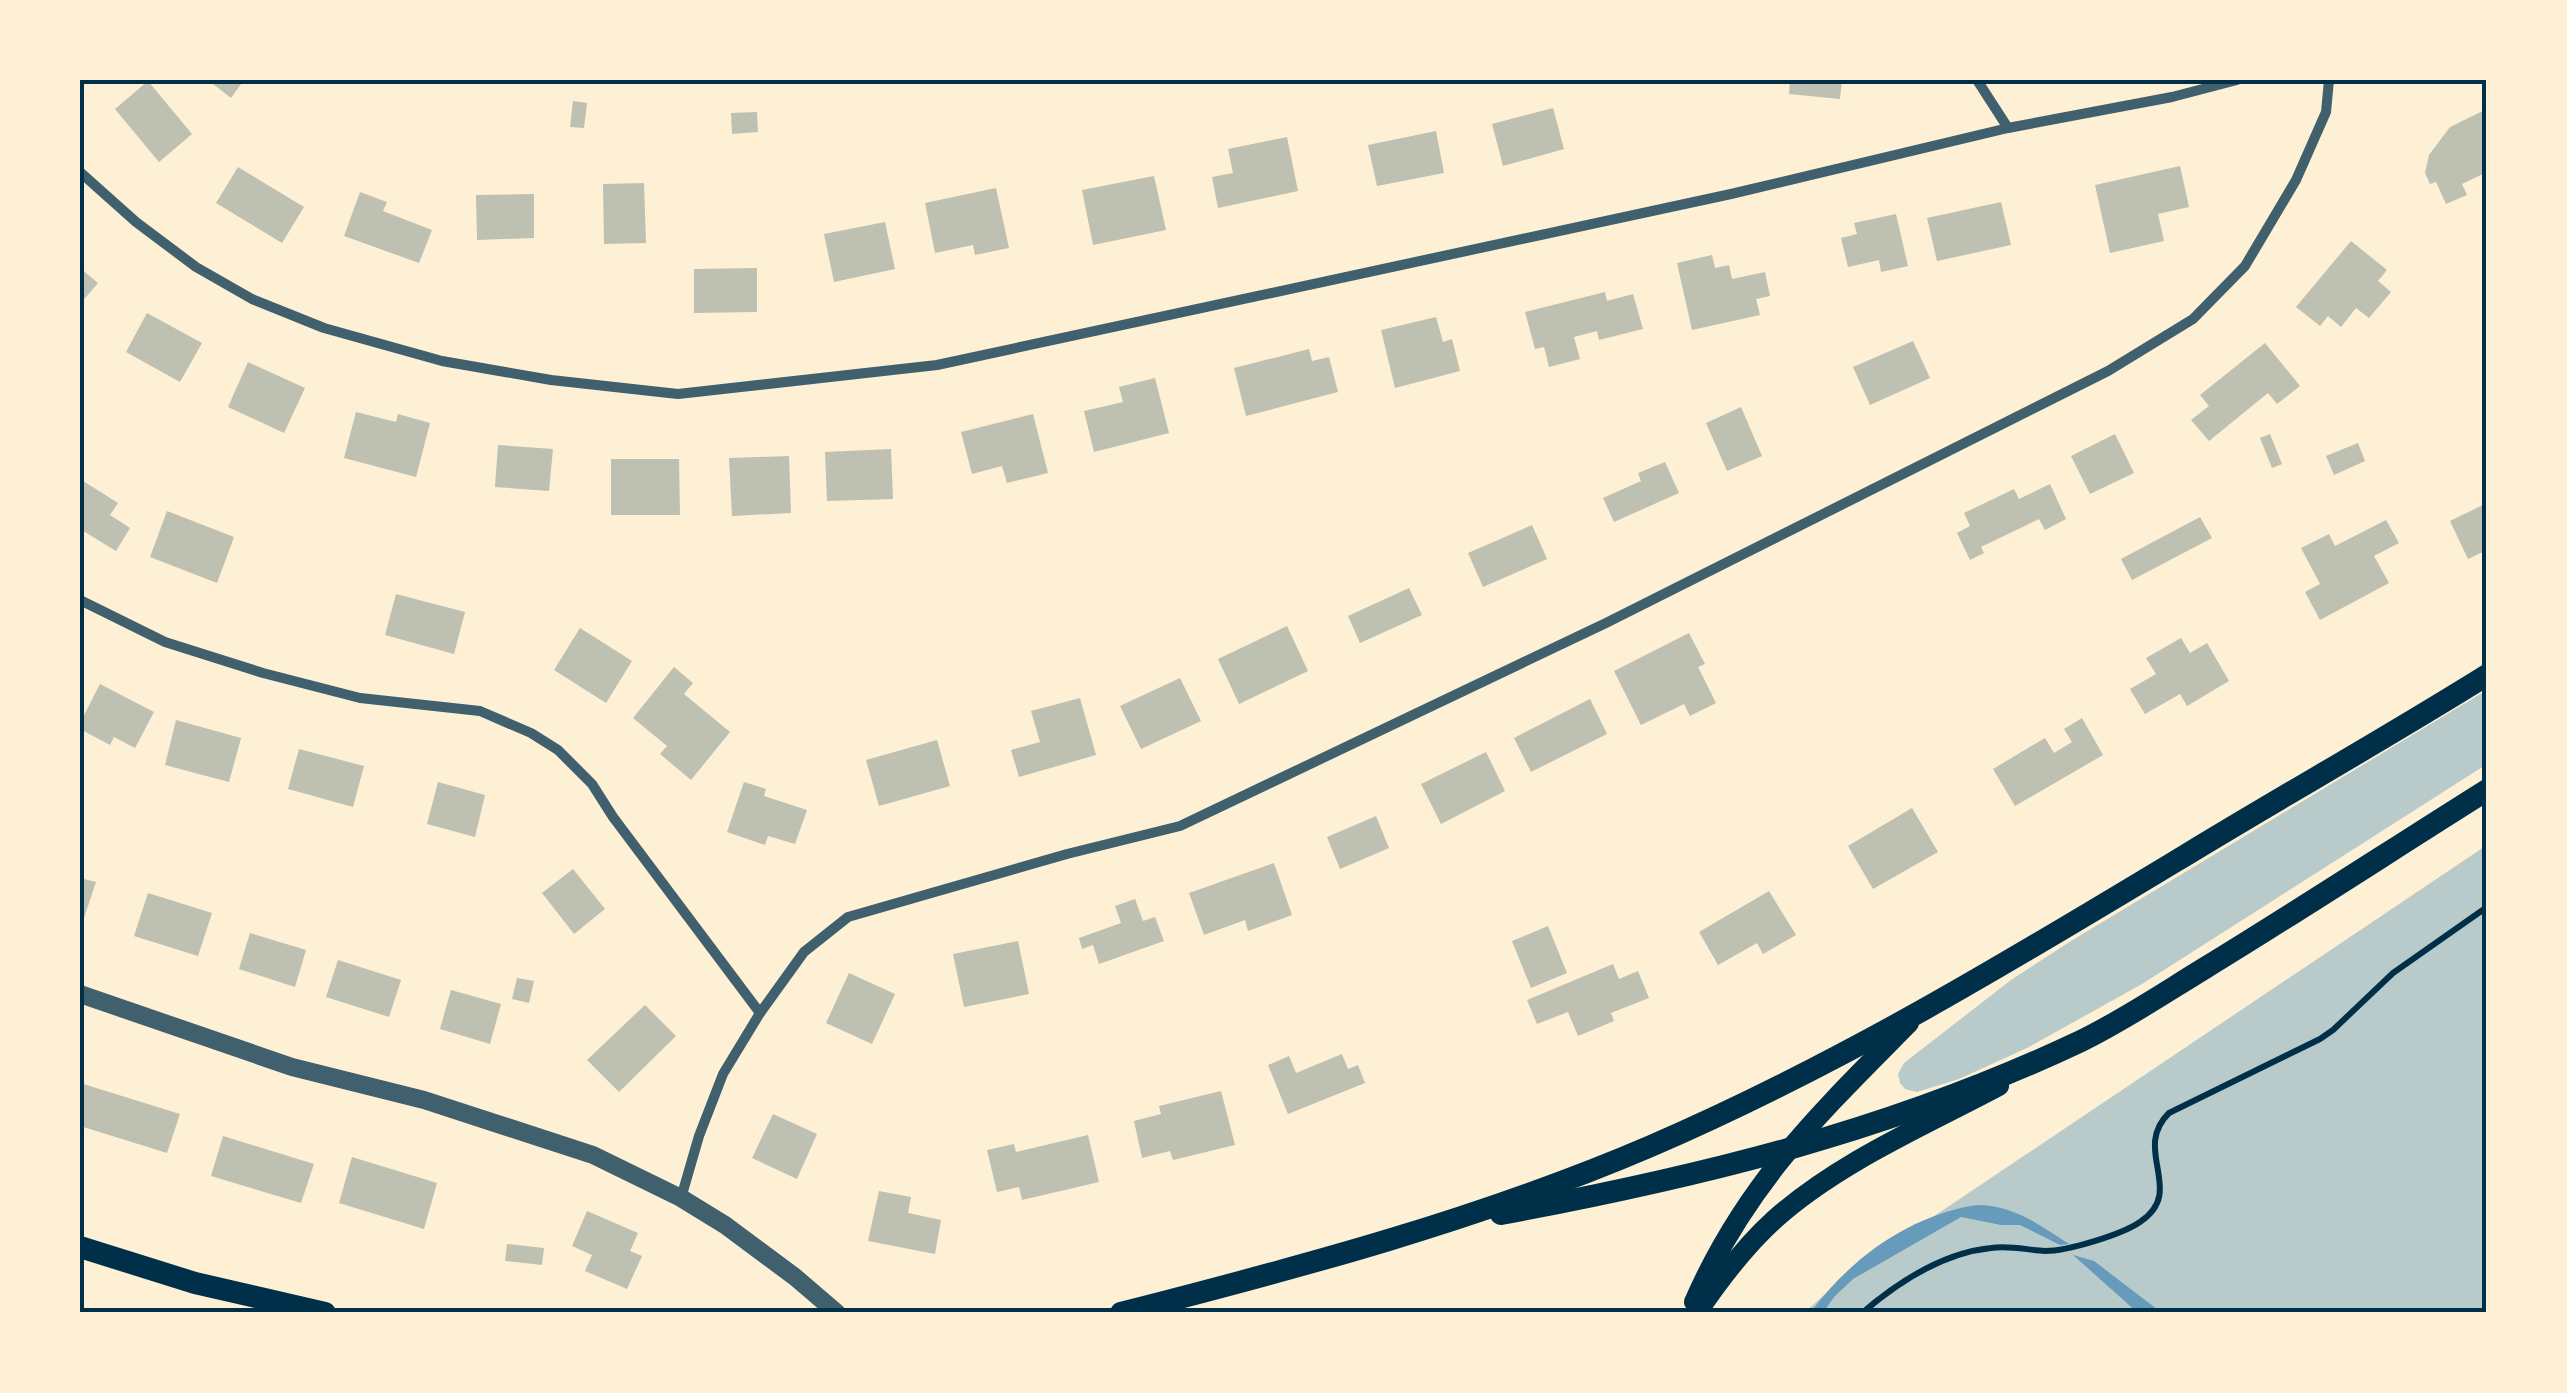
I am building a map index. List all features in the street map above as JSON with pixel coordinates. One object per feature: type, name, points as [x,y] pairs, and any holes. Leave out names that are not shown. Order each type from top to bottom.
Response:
[{"type":"main road","points":[[1434,1227],[1666,1139],[1799,1077],[1917,1014],[2487,675]]},
{"type":"main road","points":[[1697,1313],[1757,1237],[1817,1187],[2166,992],[2487,790]]},
{"type":"main road","points":[[1689,1313],[1730,1228],[1783,1153],[1917,1014]]},
{"type":"main road","points":[[1121,1313],[1434,1227],[1621,1191],[1783,1153],[1969,1090],[2083,1040]]},
{"type":"main road","points":[[80,1247],[195,1284],[325,1313]]},
{"type":"street","points":[[1977,80],[2008,128]]},
{"type":"street","points":[[80,172],[136,222],[196,267],[252,298],[324,328],[442,360],[551,380],[678,394],[937,365],[2237,80]]},
{"type":"street","points":[[681,1198],[698,1136],[723,1074],[804,952],[848,916],[1180,826],[1606,623],[2108,371],[2193,320],[2245,266],[2296,180],[2326,112],[2329,80]]},
{"type":"street","points":[[80,600],[165,642],[263,673],[360,698],[480,711],[531,733],[558,750],[592,784],[613,818],[760,1013]]},
{"type":"street","points":[[80,994],[292,1067],[424,1100],[593,1154],[681,1198],[760,1250],[837,1313]]},
{"type":"path","points":[[1862,1313],[1917,1273],[1971,1252],[1992,1247],[2059,1249],[2140,1222],[2160,1196],[2152,1144],[2158,1124],[2169,1114],[2334,1030],[2392,973],[2487,907]]},
{"type":"shaded area","points":[[2487,690],[2487,764],[2142,984],[2027,1048],[1959,1079],[1917,1092],[1900,1083],[1898,1074],[1904,1063],[2011,980]]},
{"type":"shaded area","points":[[2487,845],[2487,1313],[1804,1313],[1845,1276]]},
{"type":"water","points":[[1977,1205],[2014,1212],[2069,1244],[2060,1245],[2020,1225],[1961,1217],[1853,1279],[1823,1313],[1810,1313],[1843,1275],[1883,1242],[1928,1218]]},
{"type":"water","points":[[2073,1255],[2094,1261],[2162,1313],[2138,1313]]},
{"type":"building","points":[[208,80],[244,80],[231,98]]},
{"type":"building","points":[[1790,80],[1842,80],[1840,99],[1789,94]]},
{"type":"building","points":[[148,81],[192,134],[159,162],[115,109]]},
{"type":"building","points":[[573,101],[587,103],[584,128],[570,127]]},
{"type":"building","points":[[1553,108],[1564,149],[1503,166],[1492,124]]},
{"type":"building","points":[[2487,109],[2487,172],[2462,184],[2467,195],[2446,204],[2436,182],[2430,184],[2425,173],[2429,155],[2450,127]]},
{"type":"building","points":[[757,112],[758,132],[732,134],[731,113]]},
{"type":"building","points":[[1436,131],[1444,173],[1377,186],[1368,145]]},
{"type":"building","points":[[1287,137],[1298,191],[1218,208],[1212,177],[1233,173],[1228,149]]},
{"type":"building","points":[[2180,166],[2189,207],[2158,214],[2164,241],[2110,253],[2095,185]]},
{"type":"building","points":[[238,167],[304,207],[282,243],[216,203]]},
{"type":"building","points":[[1154,176],[1166,230],[1093,245],[1082,190]]},
{"type":"building","points":[[644,183],[646,243],[604,244],[603,184]]},
{"type":"building","points":[[996,188],[1009,248],[975,255],[973,245],[935,253],[925,203]]},
{"type":"building","points":[[360,192],[387,202],[383,211],[432,230],[419,263],[344,236]]},
{"type":"building","points":[[534,194],[534,238],[477,240],[476,195]]},
{"type":"building","points":[[2001,202],[2011,245],[1937,261],[1927,218]]},
{"type":"building","points":[[1896,214],[1908,266],[1881,272],[1879,260],[1848,267],[1841,238],[1857,234],[1854,223]]},
{"type":"building","points":[[885,222],[895,269],[834,282],[824,234]]},
{"type":"building","points":[[2351,241],[2387,270],[2378,281],[2391,292],[2369,318],[2356,308],[2341,327],[2328,316],[2320,326],[2296,307]]},
{"type":"building","points":[[1712,255],[1715,268],[1729,265],[1732,279],[1765,272],[1770,296],[1756,299],[1760,315],[1692,330],[1677,263]]},
{"type":"building","points":[[80,268],[98,283],[80,304]]},
{"type":"building","points":[[757,268],[757,312],[694,313],[694,269]]},
{"type":"building","points":[[1605,292],[1607,301],[1633,294],[1643,329],[1599,340],[1597,331],[1574,337],[1580,359],[1549,367],[1544,347],[1535,349],[1525,312]]},
{"type":"building","points":[[147,313],[202,343],[180,382],[126,352]]},
{"type":"building","points":[[1436,317],[1443,342],[1452,339],[1460,371],[1395,388],[1381,330]]},
{"type":"building","points":[[1913,341],[1930,378],[1870,405],[1853,367]]},
{"type":"building","points":[[2265,343],[2300,386],[2277,404],[2268,393],[2209,441],[2191,420],[2209,406],[2200,395]]},
{"type":"building","points":[[1309,349],[1312,361],[1329,357],[1338,392],[1246,416],[1234,368]]},
{"type":"building","points":[[248,362],[305,388],[284,433],[228,407]]},
{"type":"building","points":[[1155,378],[1169,433],[1094,452],[1084,411],[1123,402],[1119,387]]},
{"type":"building","points":[[1741,407],[1762,456],[1727,471],[1706,423]]},
{"type":"building","points":[[356,412],[396,422],[398,414],[430,423],[416,477],[344,458]]},
{"type":"building","points":[[1033,414],[1048,473],[1007,483],[1002,466],[972,474],[961,432]]},
{"type":"building","points":[[2115,434],[2134,473],[2090,494],[2071,456]]},
{"type":"building","points":[[2270,434],[2282,464],[2272,468],[2260,438]]},
{"type":"building","points":[[2358,443],[2365,461],[2334,475],[2326,456]]},
{"type":"building","points":[[498,445],[553,449],[549,491],[495,487]]},
{"type":"building","points":[[891,449],[893,499],[827,501],[825,452]]},
{"type":"building","points":[[789,456],[791,513],[732,516],[729,458]]},
{"type":"building","points":[[611,459],[679,459],[680,515],[611,515]]},
{"type":"building","points":[[1665,462],[1679,493],[1614,522],[1603,498],[1641,481],[1638,473]]},
{"type":"building","points":[[80,479],[118,503],[110,515],[130,528],[116,551],[80,529]]},
{"type":"building","points":[[2050,484],[2066,519],[2045,530],[2039,519],[1981,547],[1984,553],[1970,560],[1957,533],[1970,526],[1964,513],[2014,489],[2019,499]]},
{"type":"building","points":[[2487,503],[2487,550],[2468,559],[2450,521]]},
{"type":"building","points":[[167,511],[234,537],[217,583],[150,557]]},
{"type":"building","points":[[2200,517],[2212,538],[2132,580],[2121,559]]},
{"type":"building","points":[[2386,520],[2399,543],[2374,556],[2389,583],[2320,620],[2305,592],[2320,584],[2301,548],[2329,534],[2335,546]]},
{"type":"building","points":[[1532,525],[1547,559],[1483,587],[1468,553]]},
{"type":"building","points":[[1409,588],[1422,615],[1360,643],[1348,616]]},
{"type":"building","points":[[396,594],[465,612],[454,654],[385,635]]},
{"type":"building","points":[[1287,626],[1308,671],[1239,704],[1218,659]]},
{"type":"building","points":[[580,628],[632,661],[606,703],[554,670]]},
{"type":"building","points":[[1689,633],[1705,664],[1698,667],[1716,703],[1690,716],[1684,704],[1641,725],[1614,671]]},
{"type":"building","points":[[2181,638],[2190,653],[2207,643],[2229,681],[2187,706],[2180,694],[2145,714],[2130,689],[2156,674],[2146,658]]},
{"type":"building","points":[[674,667],[693,683],[684,694],[730,732],[691,780],[660,754],[667,746],[633,718]]},
{"type":"building","points":[[1180,678],[1201,721],[1141,749],[1120,706]]},
{"type":"building","points":[[100,684],[154,712],[135,748],[114,737],[110,745],[80,729]]},
{"type":"building","points":[[1080,698],[1096,755],[1019,777],[1011,750],[1040,742],[1031,711]]},
{"type":"building","points":[[1590,699],[1607,734],[1531,772],[1514,738]]},
{"type":"building","points":[[2082,718],[2103,755],[2015,806],[1993,769],[2045,738],[2054,753],[2072,742],[2064,729]]},
{"type":"building","points":[[176,720],[241,738],[229,782],[165,765]]},
{"type":"building","points":[[937,740],[950,786],[879,806],[866,760]]},
{"type":"building","points":[[299,749],[364,766],[353,807],[288,789]]},
{"type":"building","points":[[1486,752],[1505,791],[1441,824],[1421,784]]},
{"type":"building","points":[[438,782],[485,795],[475,837],[427,824]]},
{"type":"building","points":[[744,782],[766,789],[764,796],[807,810],[795,844],[768,836],[765,845],[727,832]]},
{"type":"building","points":[[1912,808],[1938,852],[1873,889],[1848,846]]},
{"type":"building","points":[[1376,816],[1389,848],[1340,869],[1327,837]]},
{"type":"building","points":[[1274,863],[1292,915],[1248,931],[1245,920],[1204,935],[1189,893]]},
{"type":"building","points":[[573,869],[605,909],[574,934],[542,893]]},
{"type":"building","points":[[80,878],[96,882],[84,918],[80,917]]},
{"type":"building","points":[[1769,891],[1796,935],[1763,954],[1757,943],[1718,965],[1699,932]]},
{"type":"building","points":[[148,893],[212,913],[198,956],[134,936]]},
{"type":"building","points":[[1135,899],[1143,921],[1155,917],[1164,941],[1099,964],[1093,945],[1082,949],[1079,938],[1121,923],[1115,906]]},
{"type":"building","points":[[1548,926],[1567,973],[1531,988],[1512,941]]},
{"type":"building","points":[[250,933],[306,950],[295,987],[239,969]]},
{"type":"building","points":[[1018,941],[1029,994],[964,1007],[953,954]]},
{"type":"building","points":[[338,960],[401,980],[389,1017],[326,997]]},
{"type":"building","points":[[1613,964],[1619,979],[1638,971],[1649,998],[1611,1013],[1614,1021],[1578,1036],[1568,1012],[1537,1024],[1527,1000]]},
{"type":"building","points":[[849,973],[895,994],[872,1044],[826,1023]]},
{"type":"building","points":[[517,978],[534,981],[529,1003],[512,999]]},
{"type":"building","points":[[451,990],[501,1004],[490,1044],[440,1029]]},
{"type":"building","points":[[645,1005],[676,1036],[619,1092],[587,1060]]},
{"type":"building","points":[[1342,1054],[1348,1069],[1358,1065],[1365,1083],[1288,1114],[1268,1065],[1289,1056],[1296,1073]]},
{"type":"building","points":[[80,1083],[180,1114],[167,1153],[80,1126]]},
{"type":"building","points":[[1221,1091],[1235,1145],[1173,1160],[1170,1151],[1142,1158],[1134,1121],[1161,1114],[1159,1106]]},
{"type":"building","points":[[773,1114],[817,1134],[797,1179],[752,1158]]},
{"type":"building","points":[[1088,1135],[1099,1182],[1022,1200],[1019,1187],[997,1192],[987,1150],[1014,1144],[1016,1152]]},
{"type":"building","points":[[223,1136],[314,1164],[301,1203],[211,1176]]},
{"type":"building","points":[[352,1157],[437,1183],[424,1229],[339,1203]]},
{"type":"building","points":[[879,1191],[911,1197],[908,1213],[941,1220],[935,1254],[868,1241]]},
{"type":"building","points":[[587,1211],[638,1233],[630,1251],[642,1256],[627,1289],[585,1271],[592,1255],[572,1246]]},
{"type":"building","points":[[507,1244],[544,1248],[542,1265],[505,1261]]}]
